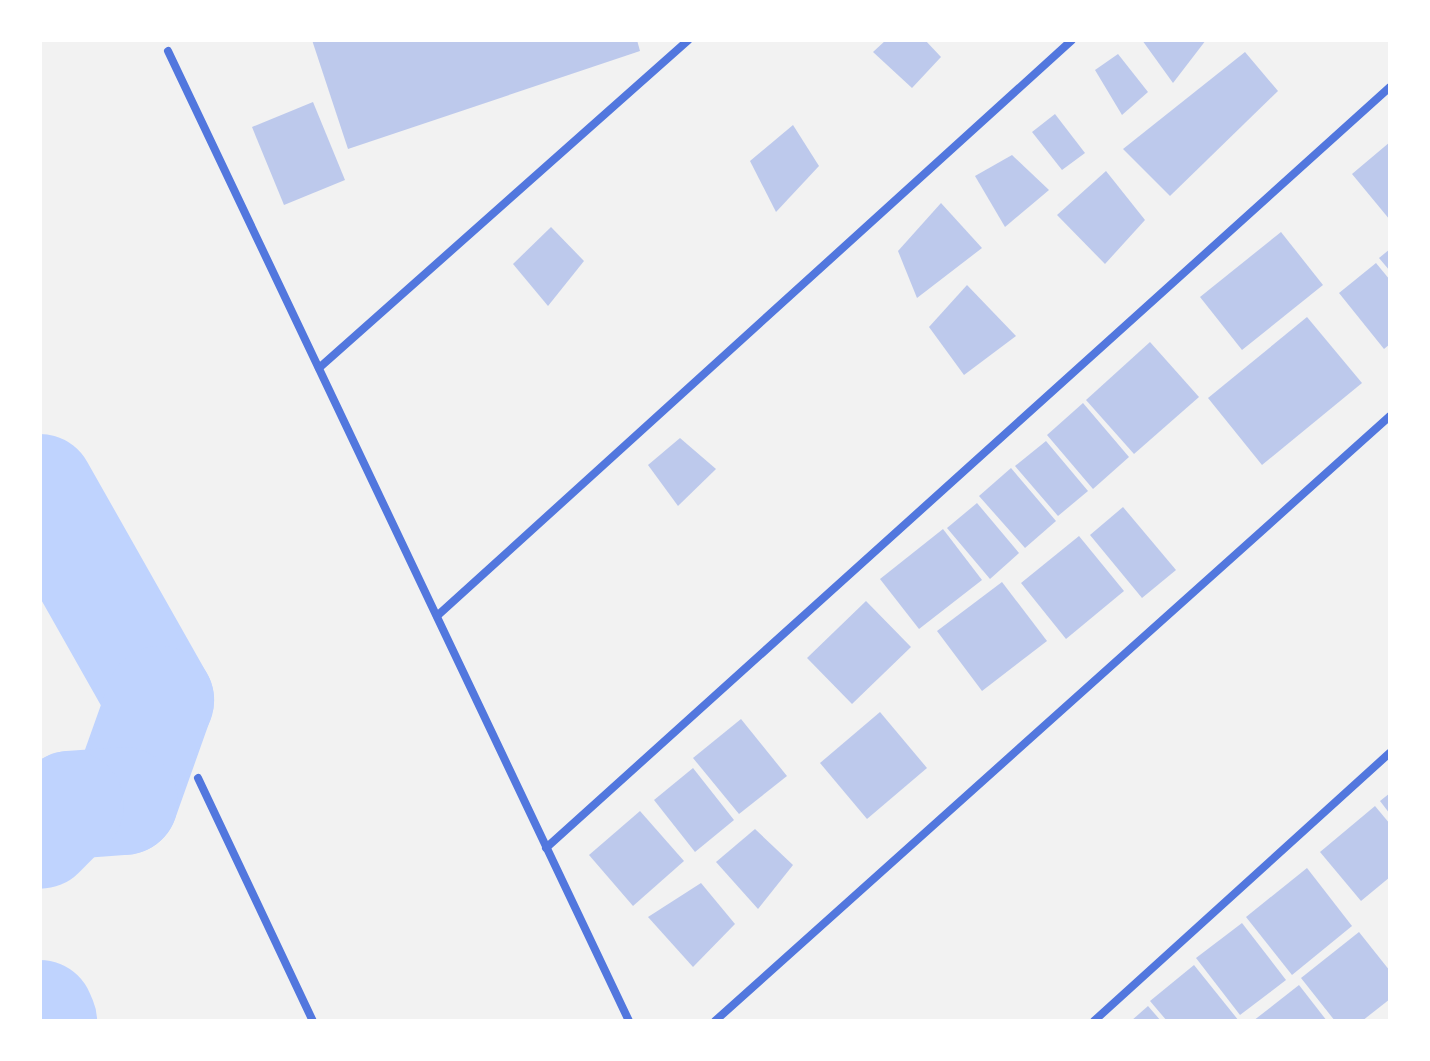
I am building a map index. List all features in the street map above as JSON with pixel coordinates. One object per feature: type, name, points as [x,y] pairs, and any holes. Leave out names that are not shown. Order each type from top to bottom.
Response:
[{"type":"street","points":[[319,368],[688,40]]},
{"type":"street","points":[[437,616],[1072,40]]},
{"type":"street","points":[[168,51],[629,1021]]},
{"type":"street","points":[[546,848],[1390,87]]},
{"type":"street","points":[[715,1021],[1390,416]]},
{"type":"street","points":[[1094,1021],[1390,753]]},
{"type":"street","points":[[198,778],[313,1021]]},
{"type":"building","points":[[312,40],[637,40],[640,51],[348,149]]},
{"type":"building","points":[[886,40],[925,40],[941,57],[912,88],[873,52]]},
{"type":"building","points":[[1142,40],[1206,40],[1173,83]]},
{"type":"building","points":[[1245,52],[1278,91],[1170,196],[1123,149]]},
{"type":"building","points":[[1118,54],[1148,92],[1122,115],[1095,70]]},
{"type":"building","points":[[313,102],[345,180],[284,205],[252,127]]},
{"type":"building","points":[[1055,114],[1085,153],[1062,170],[1032,132]]},
{"type":"building","points":[[793,125],[819,166],[776,212],[750,161]]},
{"type":"building","points":[[1390,142],[1390,220],[1352,174]]},
{"type":"building","points":[[1012,155],[1049,190],[1005,227],[975,176]]},
{"type":"building","points":[[1106,171],[1145,220],[1105,264],[1057,215]]},
{"type":"building","points":[[941,203],[982,248],[917,298],[898,251]]},
{"type":"building","points":[[551,227],[584,261],[548,306],[513,264]]},
{"type":"building","points":[[1281,232],[1323,285],[1242,350],[1200,297]]},
{"type":"building","points":[[1390,249],[1390,271],[1379,258]]},
{"type":"building","points":[[1376,263],[1390,280],[1390,344],[1384,349],[1339,293]]},
{"type":"building","points":[[967,285],[1016,336],[964,375],[929,327]]},
{"type":"building","points":[[1307,317],[1362,383],[1262,465],[1208,398]]},
{"type":"building","points":[[1150,342],[1199,397],[1134,454],[1086,400]]},
{"type":"building","points":[[1083,403],[1129,457],[1093,489],[1047,435]]},
{"type":"building","points":[[680,438],[716,469],[678,506],[648,465]]},
{"type":"building","points":[[1046,441],[1088,491],[1058,516],[1015,466]]},
{"type":"building","points":[[1011,468],[1056,521],[1025,548],[979,496]]},
{"type":"building","points":[[977,503],[1019,553],[990,579],[947,528]]},
{"type":"building","points":[[1123,507],[1176,570],[1142,598],[1090,535]]},
{"type":"building","points":[[943,529],[982,580],[919,629],[880,579]]},
{"type":"building","points":[[1079,536],[1124,591],[1066,639],[1021,583]]},
{"type":"building","points":[[1002,582],[1047,641],[982,691],[937,631]]},
{"type":"building","points":[[866,601],[911,647],[852,704],[807,658]]},
{"type":"building","points":[[880,712],[927,768],[867,819],[820,763]]},
{"type":"building","points":[[741,719],[787,776],[739,814],[693,758]]},
{"type":"building","points":[[693,768],[734,820],[695,852],[654,800]]},
{"type":"building","points":[[1390,793],[1390,814],[1380,801]]},
{"type":"building","points":[[1375,806],[1390,824],[1390,877],[1361,901],[1320,852]]},
{"type":"building","points":[[640,811],[684,861],[633,906],[589,855]]},
{"type":"building","points":[[755,829],[793,865],[758,909],[716,862]]},
{"type":"building","points":[[1307,868],[1352,926],[1292,975],[1246,917]]},
{"type":"building","points":[[701,883],[735,924],[693,967],[648,917]]},
{"type":"building","points":[[1242,923],[1286,980],[1240,1015],[1196,958]]},
{"type":"building","points":[[1359,932],[1390,971],[1390,999],[1362,1021],[1335,1021],[1301,978]]},
{"type":"building","points":[[1194,965],[1239,1021],[1167,1021],[1150,1001]]},
{"type":"building","points":[[1299,985],[1327,1021],[1253,1021]]},
{"type":"building","points":[[1148,1006],[1161,1021],[1131,1021]]},
{"type":"waterway","points":[[40,488],[160,700],[124,801],[70,805],[40,835]]},
{"type":"waterway","points":[[40,1014],[43,1021]]}]
